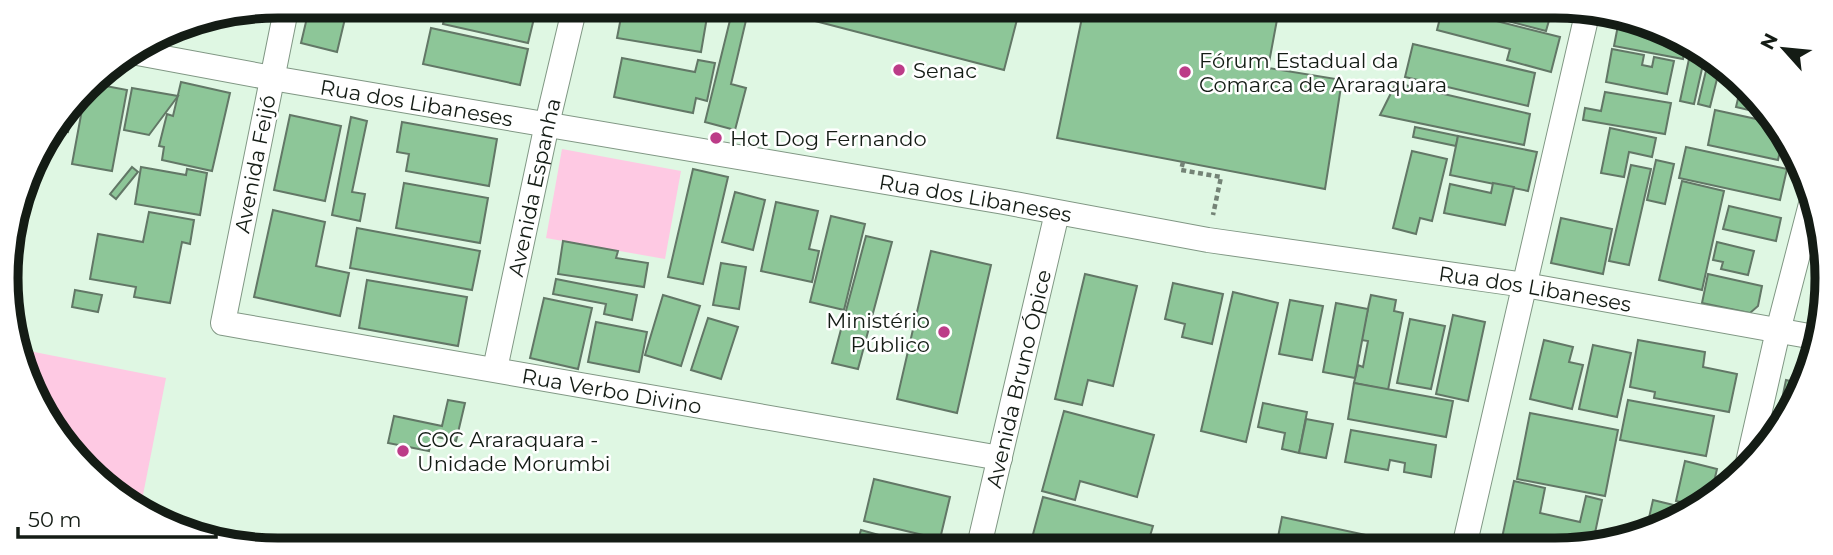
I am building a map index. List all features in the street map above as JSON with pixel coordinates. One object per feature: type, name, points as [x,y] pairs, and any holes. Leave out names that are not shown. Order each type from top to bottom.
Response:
[{"type":"street","name":"Avenida Feijó","points":[[223,323],[284,18]]},
{"type":"street","name":"Avenida Espanha","points":[[495,369],[572,18]]},
{"type":"street","points":[[1466,538],[1586,20]]},
{"type":"street","name":"Rua dos Libaneses","points":[[145,53],[272,78],[1208,240],[1525,285],[1809,336]]},
{"type":"street","name":"Avenida Bruno Ópice","points":[[981,538],[1057,213]]},
{"type":"street","points":[[1751,449],[1808,215]]},
{"type":"street","name":"Rua Verbo Divino","points":[[223,323],[1000,458]]},
{"type":"path","points":[[1183,162],[1181,170],[1221,177],[1208,240]]},
{"type":"shaded area","points":[[562,149],[681,171],[665,259],[546,238]]},
{"type":"shaded area","points":[[28,351],[166,378],[142,500],[106,473],[71,436],[52,408]]},
{"type":"building","points":[[307,18],[345,18],[337,52],[301,43]]},
{"type":"building","points":[[444,18],[534,18],[528,43],[443,24]]},
{"type":"building","points":[[621,18],[707,18],[701,52],[617,38]]},
{"type":"building","points":[[731,18],[747,18],[731,84],[746,88],[735,130],[705,122]]},
{"type":"building","points":[[803,18],[1017,18],[1004,70]]},
{"type":"building","points":[[1082,18],[1277,18],[1268,68],[1342,80],[1325,189],[1057,138]]},
{"type":"building","points":[[1440,18],[1485,18],[1560,37],[1551,72],[1507,60],[1510,49],[1437,30]]},
{"type":"building","points":[[1496,18],[1550,18],[1546,31]]},
{"type":"building","points":[[1618,25],[1655,37],[1684,51],[1683,59],[1614,46]]},
{"type":"building","points":[[431,28],[528,49],[520,85],[423,64]]},
{"type":"building","points":[[1413,44],[1535,73],[1528,106],[1405,77]]},
{"type":"building","points":[[1612,49],[1644,55],[1642,65],[1652,67],[1654,57],[1674,61],[1667,94],[1606,82]]},
{"type":"building","points":[[1690,55],[1703,63],[1694,104],[1680,101]]},
{"type":"building","points":[[622,58],[695,72],[698,60],[715,63],[707,101],[696,98],[693,113],[614,97]]},
{"type":"building","points":[[1707,66],[1718,74],[1710,107],[1698,104]]},
{"type":"building","points":[[181,82],[230,93],[212,171],[162,160],[164,147],[159,146],[167,114],[173,116]]},
{"type":"building","points":[[1396,83],[1530,114],[1524,145],[1380,115]]},
{"type":"building","points":[[103,85],[127,90],[112,171],[72,164],[83,105]]},
{"type":"building","points":[[132,88],[178,96],[149,135],[124,130]]},
{"type":"building","points":[[1605,92],[1671,103],[1665,134],[1583,120],[1585,108],[1601,111]]},
{"type":"building","points":[[1739,94],[1756,112],[1736,107]]},
{"type":"building","points":[[1715,110],[1763,121],[1781,147],[1778,160],[1708,145]]},
{"type":"building","points":[[290,115],[341,126],[325,201],[274,190]]},
{"type":"building","points":[[351,117],[367,121],[352,192],[365,194],[360,221],[332,215]]},
{"type":"building","points":[[70,120],[68,132],[63,131]]},
{"type":"building","points":[[402,122],[497,139],[489,186],[406,171],[409,154],[397,152]]},
{"type":"building","points":[[1415,127],[1458,136],[1456,146],[1413,137]]},
{"type":"building","points":[[1610,128],[1656,138],[1652,157],[1629,152],[1624,177],[1601,173]]},
{"type":"building","points":[[1458,136],[1537,152],[1528,191],[1450,175]]},
{"type":"building","points":[[1686,147],[1787,169],[1780,200],[1679,178]]},
{"type":"building","points":[[1412,151],[1447,159],[1432,221],[1420,218],[1416,234],[1393,228]]},
{"type":"building","points":[[1656,160],[1674,164],[1665,204],[1647,200]]},
{"type":"building","points":[[1631,165],[1651,169],[1629,265],[1609,261]]},
{"type":"building","points":[[132,167],[138,172],[116,199],[110,194]]},
{"type":"building","points":[[141,167],[186,175],[187,169],[207,173],[200,215],[135,204]]},
{"type":"building","points":[[693,169],[728,177],[703,284],[668,277]]},
{"type":"building","points":[[1682,181],[1724,191],[1702,290],[1659,280]]},
{"type":"building","points":[[404,183],[488,198],[480,243],[396,228]]},
{"type":"building","points":[[1493,183],[1514,187],[1505,225],[1444,213],[1450,184],[1491,193]]},
{"type":"building","points":[[735,192],[765,200],[753,250],[722,242]]},
{"type":"building","points":[[776,202],[818,211],[809,249],[819,251],[812,282],[761,271]]},
{"type":"building","points":[[1729,206],[1781,218],[1776,241],[1723,229]]},
{"type":"building","points":[[273,210],[325,222],[316,266],[349,273],[340,316],[254,297]]},
{"type":"building","points":[[149,212],[194,220],[190,244],[182,242],[170,303],[134,297],[136,287],[90,279],[98,234],[143,242]]},
{"type":"building","points":[[831,216],[865,224],[844,310],[810,302]]},
{"type":"building","points":[[1561,218],[1612,229],[1603,274],[1551,263]]},
{"type":"building","points":[[357,228],[480,251],[472,290],[350,268]]},
{"type":"building","points":[[866,236],[892,242],[858,369],[832,363]]},
{"type":"building","points":[[563,241],[618,251],[616,258],[648,263],[644,287],[558,274]]},
{"type":"building","points":[[1717,242],[1754,251],[1748,275],[1721,269],[1723,262],[1713,260]]},
{"type":"building","name":"Ministério Público","points":[[931,251],[991,265],[957,413],[897,399]]},
{"type":"building","points":[[721,263],[746,267],[739,309],[713,305]]},
{"type":"building","points":[[1085,274],[1137,286],[1113,386],[1088,380],[1082,405],[1055,399]]},
{"type":"building","points":[[1708,274],[1762,286],[1758,306],[1750,313],[1702,303]]},
{"type":"building","points":[[556,279],[637,295],[632,320],[604,314],[606,304],[553,294]]},
{"type":"building","points":[[367,280],[467,297],[458,346],[359,328]]},
{"type":"building","points":[[1173,283],[1223,294],[1212,344],[1182,337],[1185,324],[1165,319]]},
{"type":"building","points":[[75,290],[102,295],[98,312],[72,307]]},
{"type":"building","points":[[1233,292],[1278,303],[1246,442],[1201,431]]},
{"type":"building","points":[[663,295],[700,306],[681,366],[645,355]]},
{"type":"building","points":[[1371,295],[1396,300],[1394,311],[1403,313],[1388,390],[1354,383],[1358,365],[1363,367],[1368,341],[1361,340]]},
{"type":"building","points":[[544,298],[592,308],[578,369],[530,358]]},
{"type":"building","points":[[1290,300],[1323,306],[1312,360],[1279,354]]},
{"type":"building","points":[[1336,303],[1368,309],[1355,378],[1323,372]]},
{"type":"building","points":[[1453,315],[1485,322],[1468,401],[1436,394]]},
{"type":"building","points":[[708,318],[738,327],[721,379],[691,370]]},
{"type":"building","points":[[1410,319],[1445,326],[1431,389],[1397,383]]},
{"type":"building","points":[[596,322],[647,332],[639,372],[588,362]]},
{"type":"building","points":[[1544,340],[1573,347],[1569,362],[1583,365],[1572,409],[1530,399]]},
{"type":"building","points":[[1638,340],[1705,352],[1703,367],[1737,374],[1729,412],[1654,398],[1655,392],[1630,387]]},
{"type":"building","points":[[1593,345],[1631,353],[1617,417],[1579,409]]},
{"type":"building","points":[[1786,380],[1794,382],[1783,404]]},
{"type":"building","points":[[1354,383],[1453,401],[1446,437],[1348,419]]},
{"type":"building","points":[[448,400],[465,403],[456,441],[432,436],[429,451],[388,443],[394,416],[442,426]]},
{"type":"building","points":[[1628,400],[1714,416],[1706,456],[1620,440]]},
{"type":"building","points":[[1263,403],[1307,412],[1299,453],[1282,449],[1285,433],[1258,427]]},
{"type":"building","points":[[1064,411],[1154,435],[1137,497],[1080,481],[1075,500],[1042,491]]},
{"type":"building","points":[[1530,413],[1618,430],[1605,496],[1517,479]]},
{"type":"building","points":[[1306,419],[1333,424],[1326,458],[1299,453]]},
{"type":"building","points":[[1351,430],[1436,445],[1431,477],[1404,472],[1405,463],[1390,460],[1388,470],[1345,462]]},
{"type":"building","points":[[1685,461],[1717,469],[1713,484],[1686,503],[1676,501]]},
{"type":"building","points":[[874,479],[950,497],[940,538],[864,521]]},
{"type":"building","points":[[1514,481],[1545,488],[1540,513],[1580,522],[1586,496],[1602,500],[1595,534],[1502,538]]},
{"type":"building","points":[[1043,497],[1153,526],[1149,538],[1032,538]]},
{"type":"building","points":[[1653,500],[1679,506],[1655,518],[1648,520]]},
{"type":"building","points":[[1282,517],[1366,535],[1366,538],[1278,538]]},
{"type":"building","points":[[861,530],[890,538],[858,538]]},
{"type":"place","name":"Senac","points":[[899,70]]},
{"type":"place","name":"Fórum Estadual da Comarca de Araraquara","points":[[1185,72]]},
{"type":"place","name":"Hot Dog Fernando","points":[[716,138]]},
{"type":"place","name":"Ministério Público","points":[[944,332]]},
{"type":"place","name":"COC Araraquara - Unidade Morumbi","points":[[403,451]]}]
